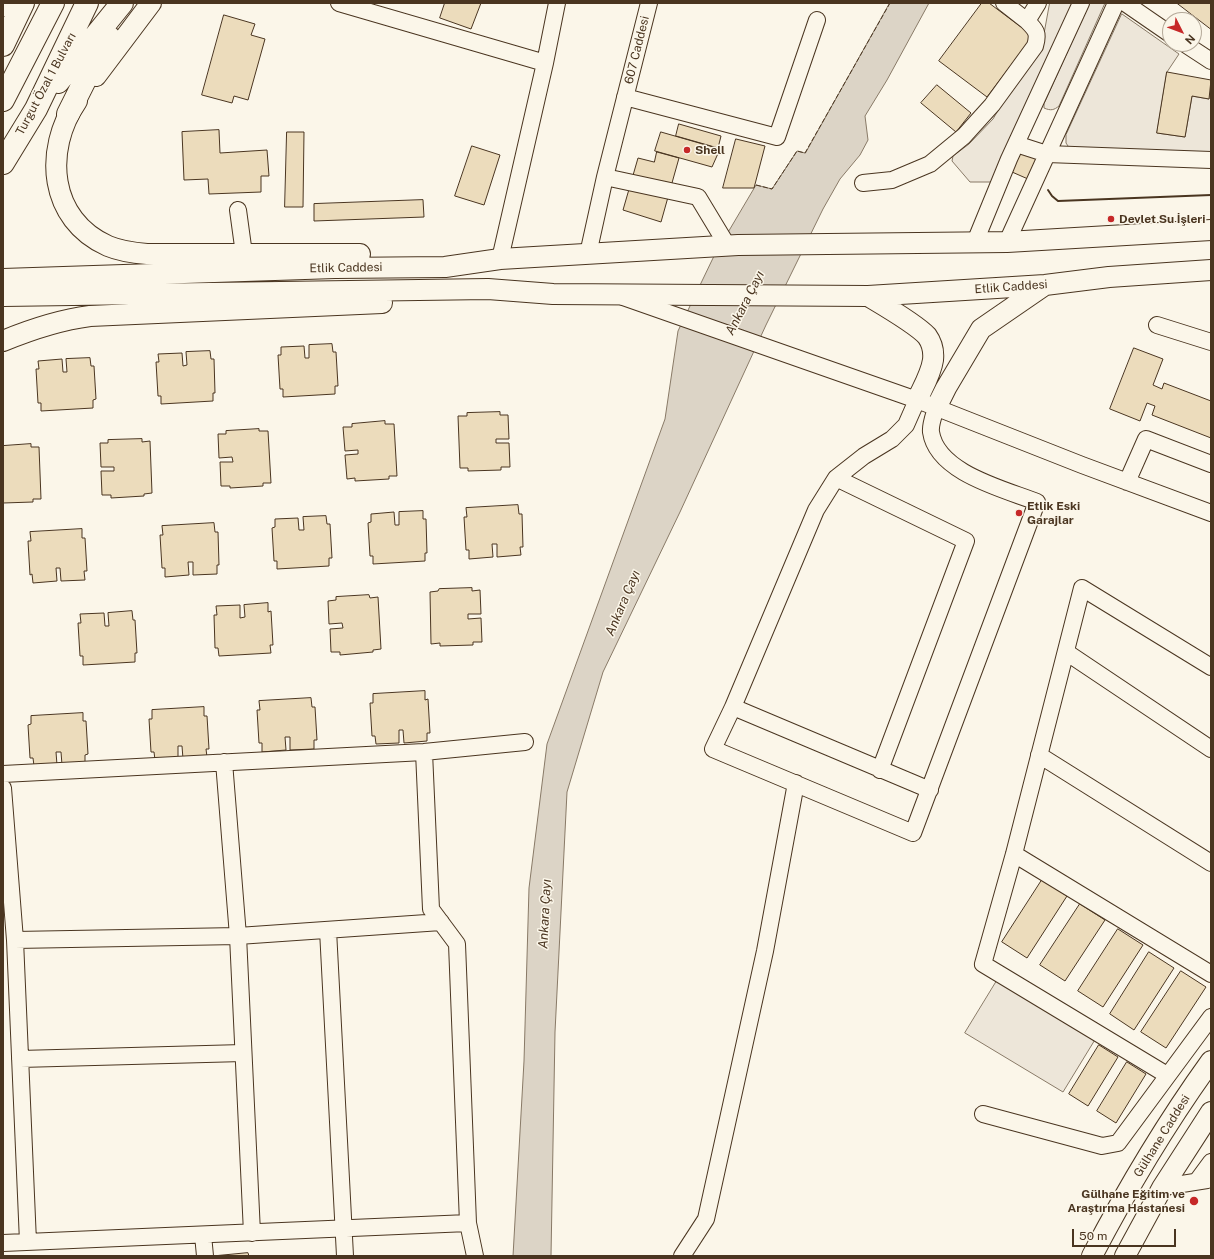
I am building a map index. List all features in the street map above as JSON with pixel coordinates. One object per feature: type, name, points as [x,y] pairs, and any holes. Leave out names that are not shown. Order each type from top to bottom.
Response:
[{"type":"highway","points":[[3,45],[23,3]]},
{"type":"highway","points":[[3,100],[53,3]]},
{"type":"highway","name":"Turgut Özal 1 Bulvarı","points":[[3,163],[36,109],[86,3]]},
{"type":"highway","points":[[36,109],[122,3]]},
{"type":"highway","points":[[68,114],[86,78],[129,3]]},
{"type":"main road","points":[[151,3],[68,114],[61,128],[57,144],[57,177],[59,191],[64,204],[81,228],[95,239],[126,252],[147,254],[471,255],[500,259]]},
{"type":"main road","points":[[975,242],[1007,242],[1211,230]]},
{"type":"main road","name":"Etlik Caddesi","points":[[3,279],[327,268],[444,267],[500,259],[727,245],[975,242]]},
{"type":"main road","name":"Etlik Caddesi","points":[[3,296],[488,289],[553,294],[811,297],[868,296],[1045,285],[1116,277],[1211,270]]},
{"type":"main road","points":[[936,408],[946,388],[981,329],[1045,285]]},
{"type":"main road","points":[[3,341],[59,321],[90,316],[553,294]]},
{"type":"main road","points":[[868,296],[927,336],[932,346],[933,360],[928,376],[917,400]]},
{"type":"main road","name":"Gülhane Caddesi","points":[[1092,1256],[1114,1214],[1191,1089],[1211,1061]]},
{"type":"main road","points":[[1125,1256],[1163,1187],[1211,1112]]},
{"type":"street","points":[[500,259],[545,63],[557,3]]},
{"type":"street","name":"607 Caddesi","points":[[588,254],[605,177],[649,3]]},
{"type":"street","points":[[863,183],[892,180],[930,164],[964,136],[992,105],[1035,46],[1038,36],[1037,31],[1027,21],[1004,3]]},
{"type":"street","points":[[1027,21],[1038,3]]},
{"type":"street","points":[[975,242],[1016,144],[1081,3]]},
{"type":"street","points":[[1007,242],[1116,3]]},
{"type":"street","points":[[1125,3],[1162,28]]},
{"type":"street","points":[[343,4],[545,63]]},
{"type":"street","points":[[625,97],[777,137],[817,20]]},
{"type":"street","points":[[1198,52],[1211,61]]},
{"type":"street","points":[[1016,144],[1047,154],[1211,160]]},
{"type":"street","points":[[605,177],[698,198],[727,245]]},
{"type":"street","points":[[238,210],[244,254]]},
{"type":"street","points":[[615,294],[765,348],[917,400],[1127,482],[1211,513]]},
{"type":"street","points":[[1157,325],[1211,342]]},
{"type":"street","points":[[917,400],[906,425],[892,439],[864,456],[836,478],[816,510],[714,749],[913,833],[1037,502],[963,473],[939,453],[931,431],[936,408]]},
{"type":"street","points":[[1127,482],[1146,440],[1211,464]]},
{"type":"street","points":[[836,478],[966,541],[880,770]]},
{"type":"street","points":[[1167,1075],[983,964],[1014,854],[1082,588],[1211,667]]},
{"type":"street","points":[[1066,652],[1211,749]]},
{"type":"street","points":[[733,707],[930,790]]},
{"type":"street","points":[[3,774],[424,752],[525,742]]},
{"type":"street","points":[[424,752],[431,909],[457,944],[468,1223],[475,1256]]},
{"type":"street","points":[[1039,755],[1211,863]]},
{"type":"street","points":[[224,762],[238,936],[242,1052],[252,1233]]},
{"type":"street","points":[[682,1256],[706,1219],[765,952],[796,783]]},
{"type":"street","points":[[3,788],[15,940],[28,1242]]},
{"type":"street","points":[[1014,854],[1211,974]]},
{"type":"street","points":[[15,940],[238,936],[441,922]]},
{"type":"street","points":[[328,930],[345,1256]]},
{"type":"street","points":[[983,1114],[1102,1146],[1118,1143],[1211,1017]]},
{"type":"street","points":[[20,1059],[242,1052]]},
{"type":"street","points":[[1163,1187],[1204,1179],[1211,1162]]},
{"type":"street","points":[[3,1243],[468,1223]]},
{"type":"street","points":[[203,1235],[205,1256]]},
{"type":"shaded area","points":[[1050,3],[1073,3],[992,182],[970,182],[952,161],[953,156],[969,144],[993,119],[1044,33]]},
{"type":"shaded area","points":[[1090,3],[1105,3],[1059,106],[1052,110],[1044,108],[1044,104]]},
{"type":"shaded area","points":[[1122,14],[1162,42],[1162,52],[1176,52],[1179,54],[1167,72],[1157,133],[1185,137],[1192,96],[1209,99],[1211,87],[1211,153],[1070,149],[1066,143],[1066,135]]},
{"type":"shaded area","points":[[998,979],[1096,1038],[1063,1092],[965,1033]]},
{"type":"water","name":"Ankara Çayı","points":[[890,3],[929,3],[887,80],[865,116],[868,140],[860,155],[840,179],[823,209],[766,325],[680,512],[603,672],[567,792],[555,1032],[551,1256],[513,1256],[524,1061],[529,888],[547,744],[665,419],[678,331],[714,256],[756,185],[772,189],[797,151],[805,153]]},
{"type":"building","points":[[445,3],[481,3],[471,29],[440,18]]},
{"type":"building","points":[[982,3],[989,3],[1033,36],[987,97],[939,61]]},
{"type":"building","points":[[1177,3],[1211,3],[1211,29],[1202,22],[1202,12],[1189,12]]},
{"type":"building","points":[[224,15],[255,24],[251,35],[265,39],[248,100],[234,96],[232,103],[202,95]]},
{"type":"building","points":[[1167,72],[1211,80],[1209,99],[1192,96],[1185,137],[1157,133]]},
{"type":"building","points":[[937,85],[971,113],[956,132],[921,103]]},
{"type":"building","points":[[679,124],[721,136],[718,148],[676,136]]},
{"type":"building","points":[[219,130],[220,153],[267,150],[269,176],[261,176],[261,192],[209,194],[208,179],[184,180],[182,132]]},
{"type":"building","points":[[287,132],[304,132],[303,207],[285,207]]},
{"type":"building","name":"Shell","points":[[661,132],[720,149],[712,167],[655,151]]},
{"type":"building","points":[[736,139],[765,146],[754,188],[723,188]]},
{"type":"building","points":[[472,146],[500,155],[484,205],[455,196]]},
{"type":"building","points":[[657,152],[679,158],[661,222],[623,210],[638,158],[654,162]]},
{"type":"building","points":[[1021,152],[1037,159],[1028,179],[1012,172]]},
{"type":"building","points":[[423,200],[424,217],[314,221],[314,204]]},
{"type":"building","points":[[332,344],[333,352],[336,352],[338,386],[335,386],[335,394],[283,397],[283,389],[280,389],[278,355],[281,355],[281,347],[304,346],[305,358],[309,358],[309,345]]},
{"type":"building","points":[[1134,348],[1163,359],[1153,385],[1162,389],[1164,383],[1211,401],[1211,438],[1152,415],[1155,406],[1147,403],[1140,421],[1110,409]]},
{"type":"building","points":[[210,351],[211,359],[214,359],[215,393],[213,393],[213,401],[161,404],[161,396],[158,396],[156,362],[159,362],[158,354],[182,353],[183,366],[187,365],[186,352]]},
{"type":"building","points":[[90,358],[91,366],[94,366],[96,399],[93,400],[93,408],[41,411],[41,403],[38,403],[36,369],[39,369],[38,361],[62,359],[63,372],[67,372],[66,359]]},
{"type":"building","points":[[500,412],[500,415],[508,415],[509,439],[496,439],[496,443],[509,443],[510,467],[501,467],[501,470],[468,471],[468,468],[460,468],[458,416],[467,416],[467,413]]},
{"type":"building","points":[[385,421],[385,424],[394,424],[397,476],[389,476],[389,479],[355,481],[355,478],[347,479],[345,455],[358,454],[358,450],[345,451],[343,427],[352,427],[352,424]]},
{"type":"building","points":[[259,429],[259,431],[268,431],[271,483],[263,483],[263,486],[230,488],[230,486],[221,486],[220,462],[233,462],[232,457],[219,458],[218,434],[226,434],[226,431]]},
{"type":"building","points":[[142,439],[142,442],[150,441],[152,493],[144,494],[144,496],[111,498],[111,495],[102,495],[101,471],[114,471],[114,467],[101,467],[100,443],[108,443],[108,440]]},
{"type":"building","points":[[31,444],[31,447],[39,447],[41,499],[33,499],[33,502],[3,503],[3,446]]},
{"type":"building","points":[[518,505],[519,514],[522,514],[523,547],[520,547],[521,555],[497,557],[497,544],[492,544],[493,557],[469,559],[469,550],[466,550],[464,517],[467,517],[466,508]]},
{"type":"building","points":[[423,511],[423,519],[426,519],[427,553],[425,553],[425,561],[373,564],[373,556],[370,556],[368,523],[371,522],[371,514],[394,512],[395,525],[399,525],[399,512]]},
{"type":"building","points":[[326,516],[327,524],[330,524],[332,558],[329,558],[329,566],[277,569],[277,561],[274,561],[272,528],[275,527],[275,519],[298,518],[299,530],[304,530],[303,517]]},
{"type":"building","points":[[214,523],[215,532],[218,532],[219,565],[217,565],[217,574],[193,575],[193,562],[188,562],[189,575],[165,577],[165,568],[162,568],[160,535],[163,535],[162,526]]},
{"type":"building","points":[[82,529],[82,538],[85,538],[87,571],[84,571],[85,580],[61,581],[60,568],[56,568],[57,581],[33,583],[32,574],[30,575],[28,541],[31,541],[30,532]]},
{"type":"building","points":[[472,588],[472,591],[480,590],[481,614],[468,614],[468,619],[481,618],[482,642],[473,642],[473,645],[440,646],[440,643],[431,644],[430,592],[438,591],[439,589]]},
{"type":"building","points":[[369,595],[370,598],[378,597],[381,649],[373,650],[373,652],[340,655],[340,652],[331,652],[330,629],[343,628],[342,623],[329,624],[328,601],[336,600],[336,597]]},
{"type":"building","points":[[268,603],[268,612],[271,611],[273,645],[270,645],[271,653],[219,656],[218,648],[215,648],[214,615],[217,615],[216,606],[240,605],[240,618],[245,617],[244,605]]},
{"type":"building","points":[[132,611],[133,620],[135,620],[137,653],[135,653],[135,662],[83,665],[83,656],[80,656],[78,623],[81,623],[80,614],[104,613],[105,626],[109,626],[108,613]]},
{"type":"building","points":[[425,691],[425,700],[428,699],[430,733],[427,733],[427,741],[404,743],[403,730],[399,730],[399,743],[376,744],[375,736],[372,736],[370,703],[373,703],[373,694]]},
{"type":"building","points":[[311,698],[312,707],[315,707],[317,740],[314,740],[314,749],[290,750],[290,737],[285,737],[286,750],[262,752],[262,743],[259,743],[257,710],[260,710],[259,701]]},
{"type":"building","points":[[204,707],[204,716],[207,716],[209,749],[206,749],[207,757],[183,759],[182,746],[178,746],[178,759],[155,760],[154,752],[151,752],[149,719],[152,719],[152,710]]},
{"type":"building","points":[[83,713],[83,721],[86,721],[88,754],[85,755],[85,763],[62,765],[61,752],[56,752],[57,765],[34,766],[33,758],[30,758],[28,725],[31,724],[31,716]]},
{"type":"building","points":[[1042,880],[1067,896],[1027,958],[1002,942]]},
{"type":"building","points":[[1080,904],[1105,920],[1065,981],[1040,965]]},
{"type":"building","points":[[1118,929],[1143,945],[1103,1007],[1078,991]]},
{"type":"building","points":[[1149,952],[1174,968],[1134,1030],[1110,1014]]},
{"type":"building","points":[[1181,971],[1206,987],[1166,1048],[1141,1032]]},
{"type":"building","points":[[1099,1045],[1118,1057],[1088,1106],[1069,1094]]},
{"type":"building","points":[[1127,1062],[1146,1074],[1116,1123],[1097,1111]]},
{"type":"building","points":[[248,1253],[249,1256],[213,1256]]},
{"type":"fence","points":[[756,185],[772,189],[797,151],[805,153],[890,3]]},
{"type":"wall","points":[[1048,190],[1058,201],[1211,195]]},
{"type":"place","name":"Shell","points":[[687,150]]},
{"type":"place","name":"Devlet Su İşleri","points":[[1111,219]]},
{"type":"place","name":"Etlik Eski Garajlar","points":[[1019,513]]},
{"type":"place","name":"Gülhane Eğitim ve Araştırma Hastanesi","points":[[1194,1201]]}]
